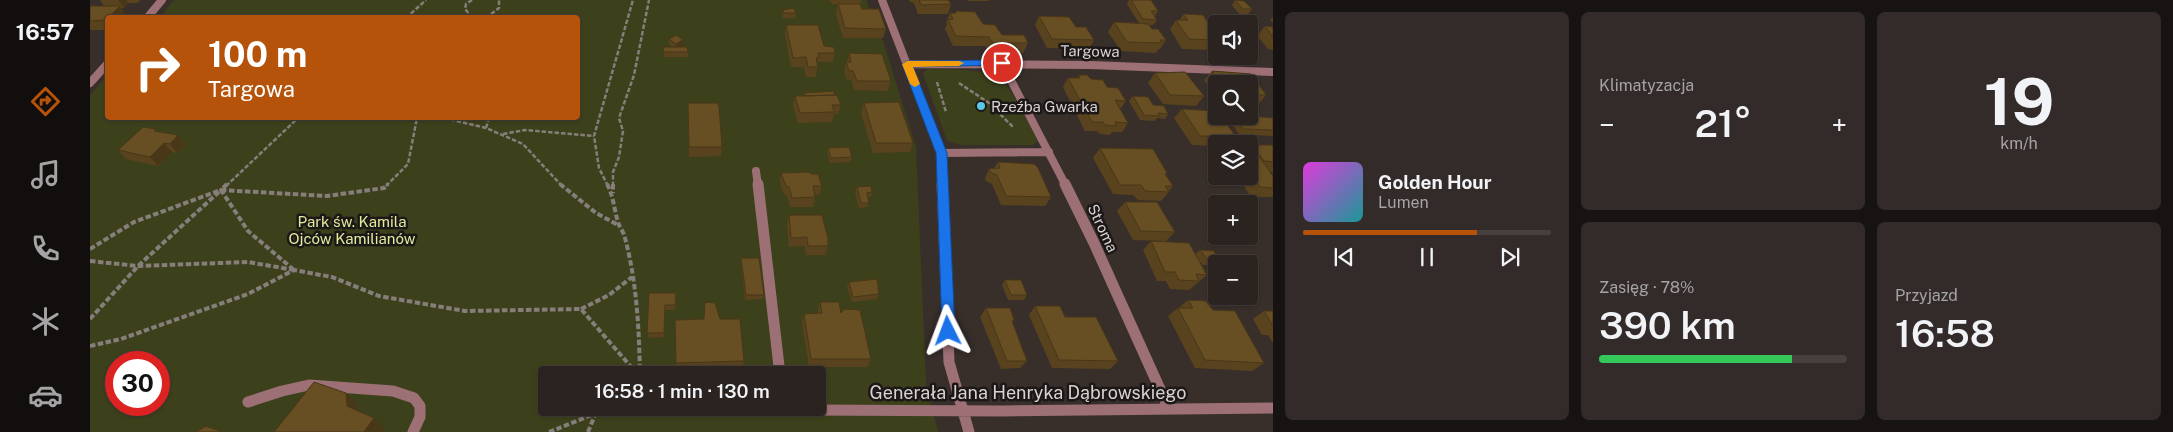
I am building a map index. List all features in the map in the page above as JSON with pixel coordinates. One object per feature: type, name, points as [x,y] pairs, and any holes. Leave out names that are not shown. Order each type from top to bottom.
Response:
[{"type":"street","points":[[150,15],[162,0]]},
{"type":"street","points":[[882,0],[941,153],[949,362],[969,432]]},
{"type":"street","name":"Targowa","points":[[907,64],[1002,63],[1188,67],[1273,72]]},
{"type":"street","name":"Stroma","points":[[1002,63],[1044,152],[1094,243],[1169,408]]},
{"type":"street","points":[[90,83],[105,66]]},
{"type":"street","points":[[941,153],[1044,152]]},
{"type":"street","points":[[756,171],[779,366]]},
{"type":"street","points":[[248,402],[305,385],[401,392],[416,399],[421,408],[421,416],[413,432]]},
{"type":"street","name":"Generała Jana Henryka Dąbrowskiego","points":[[826,409],[1273,408]]},
{"type":"path","points":[[409,15],[426,0]]},
{"type":"path","points":[[469,15],[466,4],[472,0]]},
{"type":"path","points":[[488,15],[499,8],[499,0]]},
{"type":"path","points":[[613,195],[599,168],[594,136],[633,0]]},
{"type":"path","points":[[639,366],[639,321],[625,236],[619,226],[613,195],[613,172],[619,157],[623,131],[619,118],[631,83],[649,0]]},
{"type":"path","points":[[936,79],[947,116]]},
{"type":"path","points":[[956,81],[989,104],[1044,152]]},
{"type":"path","points":[[90,319],[138,266],[296,120]]},
{"type":"path","points":[[90,249],[134,222],[221,190],[327,196],[384,188],[408,164],[417,120]]},
{"type":"path","points":[[452,120],[486,128],[523,144],[561,185],[596,213],[619,226]]},
{"type":"path","points":[[486,128],[488,120]]},
{"type":"path","points":[[502,134],[524,130],[594,136]]},
{"type":"path","points":[[221,190],[248,231],[294,270]]},
{"type":"path","points":[[90,261],[138,266],[248,262],[332,277],[379,296],[466,311],[581,309],[609,295],[632,277]]},
{"type":"path","points":[[90,346],[121,339],[248,294],[294,270]]},
{"type":"path","points":[[581,309],[631,366]]},
{"type":"path","points":[[549,432],[592,416]]},
{"type":"path","points":[[588,432],[595,416]]},
{"type":"green space","name":"Park św. Kamila Ojców Kamilianów","points":[[174,0],[866,0],[883,41],[916,147],[926,384],[938,432],[90,432],[90,95],[105,78],[105,120],[580,120],[580,15],[162,15]]},
{"type":"green space","points":[[928,69],[968,70],[989,74],[998,78],[1013,95],[1038,141],[1033,145],[961,145],[947,141],[923,73]]},
{"type":"building","points":[[919,0],[948,0],[951,4],[921,5]]},
{"type":"building","points":[[1131,0],[1151,0],[1158,11],[1151,11],[1157,20],[1143,19]]},
{"type":"building","points":[[1235,0],[1244,1],[1252,9],[1243,9]]},
{"type":"building","points":[[838,4],[860,4],[862,9],[879,9],[886,29],[845,28]]},
{"type":"building","points":[[90,6],[120,6],[111,15],[105,15],[105,20],[90,21]]},
{"type":"building","points":[[793,8],[796,13],[783,13],[783,10]]},
{"type":"building","points":[[956,11],[975,12],[983,24],[995,25],[1002,35],[1024,35],[1028,43],[993,43],[989,37],[956,36],[948,20],[953,19],[950,13],[956,13]]},
{"type":"building","points":[[1183,14],[1203,15],[1208,22],[1208,40],[1189,39],[1176,20],[1188,20]]},
{"type":"building","points":[[1039,16],[1069,17],[1076,27],[1086,27],[1094,40],[1052,39]]},
{"type":"building","points":[[1114,22],[1148,24],[1152,29],[1158,29],[1166,40],[1160,40],[1162,43],[1127,42]]},
{"type":"building","points":[[786,25],[818,25],[824,46],[834,47],[835,53],[818,53],[819,58],[816,58],[818,67],[808,67],[806,57],[793,58]]},
{"type":"building","points":[[1265,26],[1273,27],[1273,37]]},
{"type":"building","points":[[676,35],[683,40],[676,44],[669,39]]},
{"type":"building","points":[[663,47],[687,47],[688,52],[664,52]]},
{"type":"building","points":[[849,53],[882,54],[891,81],[857,81],[853,71],[849,71],[846,62],[851,62]]},
{"type":"building","points":[[1212,71],[1252,75],[1215,75]]},
{"type":"building","points":[[1185,72],[1204,96],[1170,95],[1155,73]]},
{"type":"building","points":[[1079,75],[1087,75],[1091,79],[1103,80],[1107,87],[1118,88],[1126,101],[1115,100],[1128,123],[1115,122],[1116,126],[1106,125],[1103,122],[1092,122],[1068,78],[1080,78]]},
{"type":"building","points":[[1258,84],[1266,95],[1258,95]]},
{"type":"building","points":[[834,91],[835,95],[805,96],[804,93]]},
{"type":"building","points":[[837,95],[841,105],[832,105],[834,112],[800,113],[795,96]]},
{"type":"building","points":[[1133,96],[1148,97],[1153,105],[1164,106],[1168,114],[1158,113],[1159,116],[1144,115]]},
{"type":"building","points":[[899,102],[913,143],[876,143],[864,103]]},
{"type":"building","points":[[688,103],[717,103],[719,106],[722,147],[689,147]]},
{"type":"building","points":[[1182,109],[1208,111],[1208,125],[1227,125],[1235,135],[1208,135],[1200,136]]},
{"type":"building","points":[[1258,117],[1273,118],[1273,130],[1243,129],[1241,125],[1258,125]]},
{"type":"building","points":[[143,127],[178,135],[170,144],[164,143],[150,157],[118,150]]},
{"type":"building","points":[[1258,145],[1272,145],[1273,162],[1264,161],[1258,153]]},
{"type":"building","points":[[849,147],[852,157],[831,158],[828,148]]},
{"type":"building","points":[[1100,148],[1153,149],[1173,186],[1165,186],[1169,192],[1145,191],[1141,185],[1120,185]]},
{"type":"building","points":[[1258,155],[1273,176],[1273,188],[1260,187],[1258,184]]},
{"type":"building","points":[[998,162],[1034,164],[1038,168],[1051,197],[1006,196],[997,175],[990,172],[989,169],[1000,168]]},
{"type":"building","points":[[809,172],[811,174],[818,174],[822,186],[813,186],[815,197],[792,198],[789,187],[786,186],[781,173]]},
{"type":"building","points":[[871,186],[872,192],[867,193],[869,203],[861,203],[857,187]]},
{"type":"building","points":[[1125,202],[1157,202],[1175,232],[1141,231]]},
{"type":"building","points":[[789,215],[822,215],[828,238],[828,246],[808,246],[807,237],[791,238]]},
{"type":"building","points":[[1151,241],[1189,243],[1207,275],[1196,274],[1199,281],[1179,280],[1175,272],[1165,272]]},
{"type":"building","points":[[1200,250],[1214,251],[1216,255],[1208,255],[1208,260]]},
{"type":"building","points":[[741,258],[759,258],[764,295],[746,295]]},
{"type":"building","points":[[877,279],[879,294],[853,297],[849,282]]},
{"type":"building","points":[[1005,280],[1021,280],[1027,295],[1011,295]]},
{"type":"building","points":[[649,293],[676,293],[675,305],[665,305],[664,333],[647,333]]},
{"type":"building","points":[[1188,300],[1206,301],[1213,310],[1235,311],[1264,363],[1205,360],[1178,308],[1193,308]]},
{"type":"building","points":[[705,302],[715,303],[720,319],[740,319],[744,361],[676,363],[675,320],[704,319]]},
{"type":"building","points":[[820,302],[839,302],[841,313],[844,309],[860,310],[871,359],[811,359],[804,314],[822,313]]},
{"type":"building","points":[[1035,306],[1060,306],[1065,317],[1096,317],[1118,361],[1059,360]]},
{"type":"building","points":[[986,308],[1010,308],[1014,320],[1012,321],[1027,361],[1007,361]]},
{"type":"building","points":[[1264,311],[1273,311],[1273,326]]},
{"type":"building","points":[[314,382],[346,393],[347,406],[374,418],[364,432],[274,432]]},
{"type":"building","points":[[206,426],[220,431],[220,432],[196,432]]},
{"type":"slow traffic","points":[[915,84],[907,64],[959,63]]},
{"type":"place","name":"Rzeźba Gwarka","points":[[981,106]]},
{"type":"route","points":[[948,331],[941,153],[907,64],[1002,63]]}]
